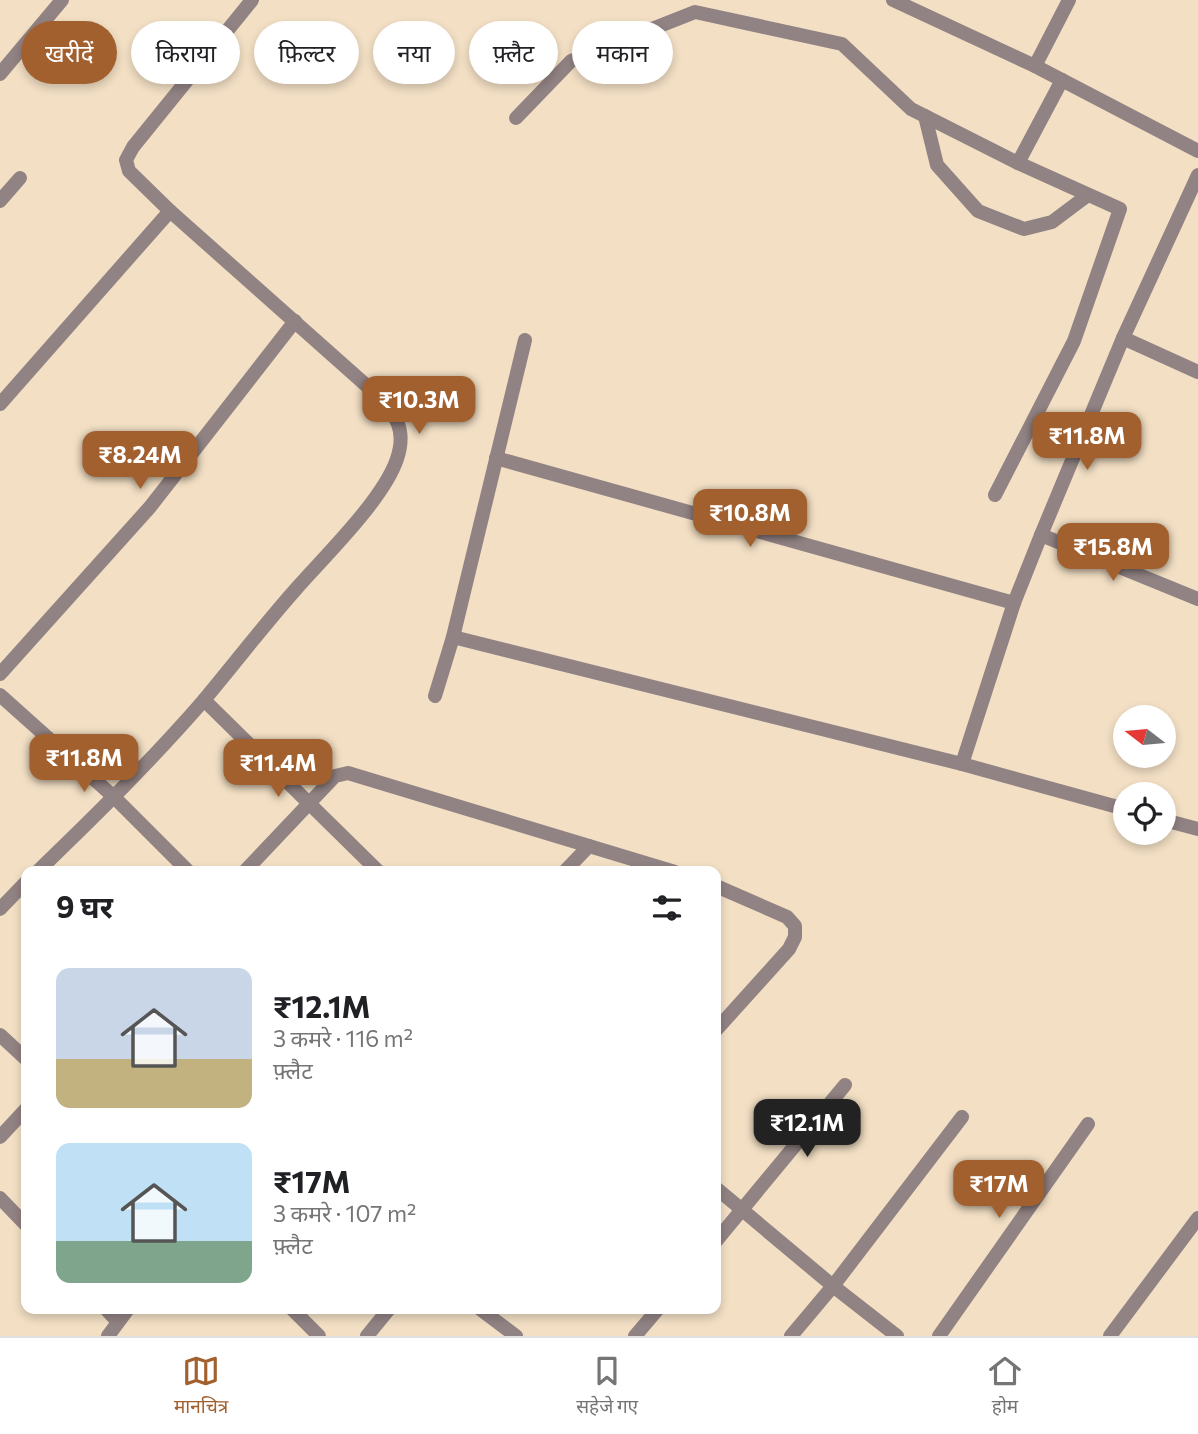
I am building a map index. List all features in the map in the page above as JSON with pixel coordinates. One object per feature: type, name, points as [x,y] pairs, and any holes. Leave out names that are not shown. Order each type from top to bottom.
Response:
[{"type":"street","points":[[0,74],[62,0]]},
{"type":"street","points":[[43,866],[114,797],[204,700],[279,607],[381,491],[397,460],[401,433],[394,414],[376,394],[170,211],[129,171],[126,160],[133,147],[252,0]]},
{"type":"street","points":[[893,0],[1035,66],[1198,151]]},
{"type":"street","points":[[1035,66],[1069,0]]},
{"type":"street","points":[[516,118],[571,61],[695,12],[842,44],[911,108],[1018,163],[1120,209],[1074,341],[995,495]]},
{"type":"street","points":[[1018,163],[1062,80]]},
{"type":"street","points":[[925,116],[937,165],[978,211],[1024,229],[1052,222],[1088,195]]},
{"type":"street","points":[[962,764],[1014,603],[1041,535],[1124,338],[1198,175]]},
{"type":"street","points":[[0,201],[20,178]]},
{"type":"street","points":[[0,404],[170,211]]},
{"type":"street","points":[[0,674],[150,508],[295,321]]},
{"type":"street","points":[[1124,338],[1198,372]]},
{"type":"street","points":[[435,696],[453,637],[524,340]]},
{"type":"street","points":[[496,458],[1014,603]]},
{"type":"street","points":[[1041,535],[1198,599]]},
{"type":"street","points":[[453,637],[962,764],[1113,806]]},
{"type":"street","points":[[0,695],[114,797],[183,866]]},
{"type":"street","points":[[204,700],[373,866]]},
{"type":"street","points":[[250,866],[335,776],[348,773],[655,866]]},
{"type":"street","points":[[1176,823],[1198,829]]},
{"type":"street","points":[[570,866],[589,846]]},
{"type":"street","points":[[721,1024],[789,949],[795,937],[795,926],[787,917],[722,888]]},
{"type":"street","points":[[0,909],[21,891]]},
{"type":"street","points":[[0,1035],[21,1054]]},
{"type":"street","points":[[721,1235],[845,1085]]},
{"type":"street","points":[[0,1137],[21,1114]]},
{"type":"street","points":[[791,1336],[833,1286],[962,1116]]},
{"type":"street","points":[[939,1336],[1087,1124]]},
{"type":"street","points":[[721,1192],[897,1336]]},
{"type":"street","points":[[0,1198],[21,1220]]},
{"type":"street","points":[[1110,1336],[1198,1218]]},
{"type":"street","points":[[111,1314],[118,1322]]},
{"type":"street","points":[[108,1336],[124,1314]]},
{"type":"street","points":[[297,1314],[319,1336]]},
{"type":"street","points":[[367,1336],[385,1314]]},
{"type":"street","points":[[487,1314],[516,1336]]},
{"type":"street","points":[[635,1336],[654,1314]]}]
